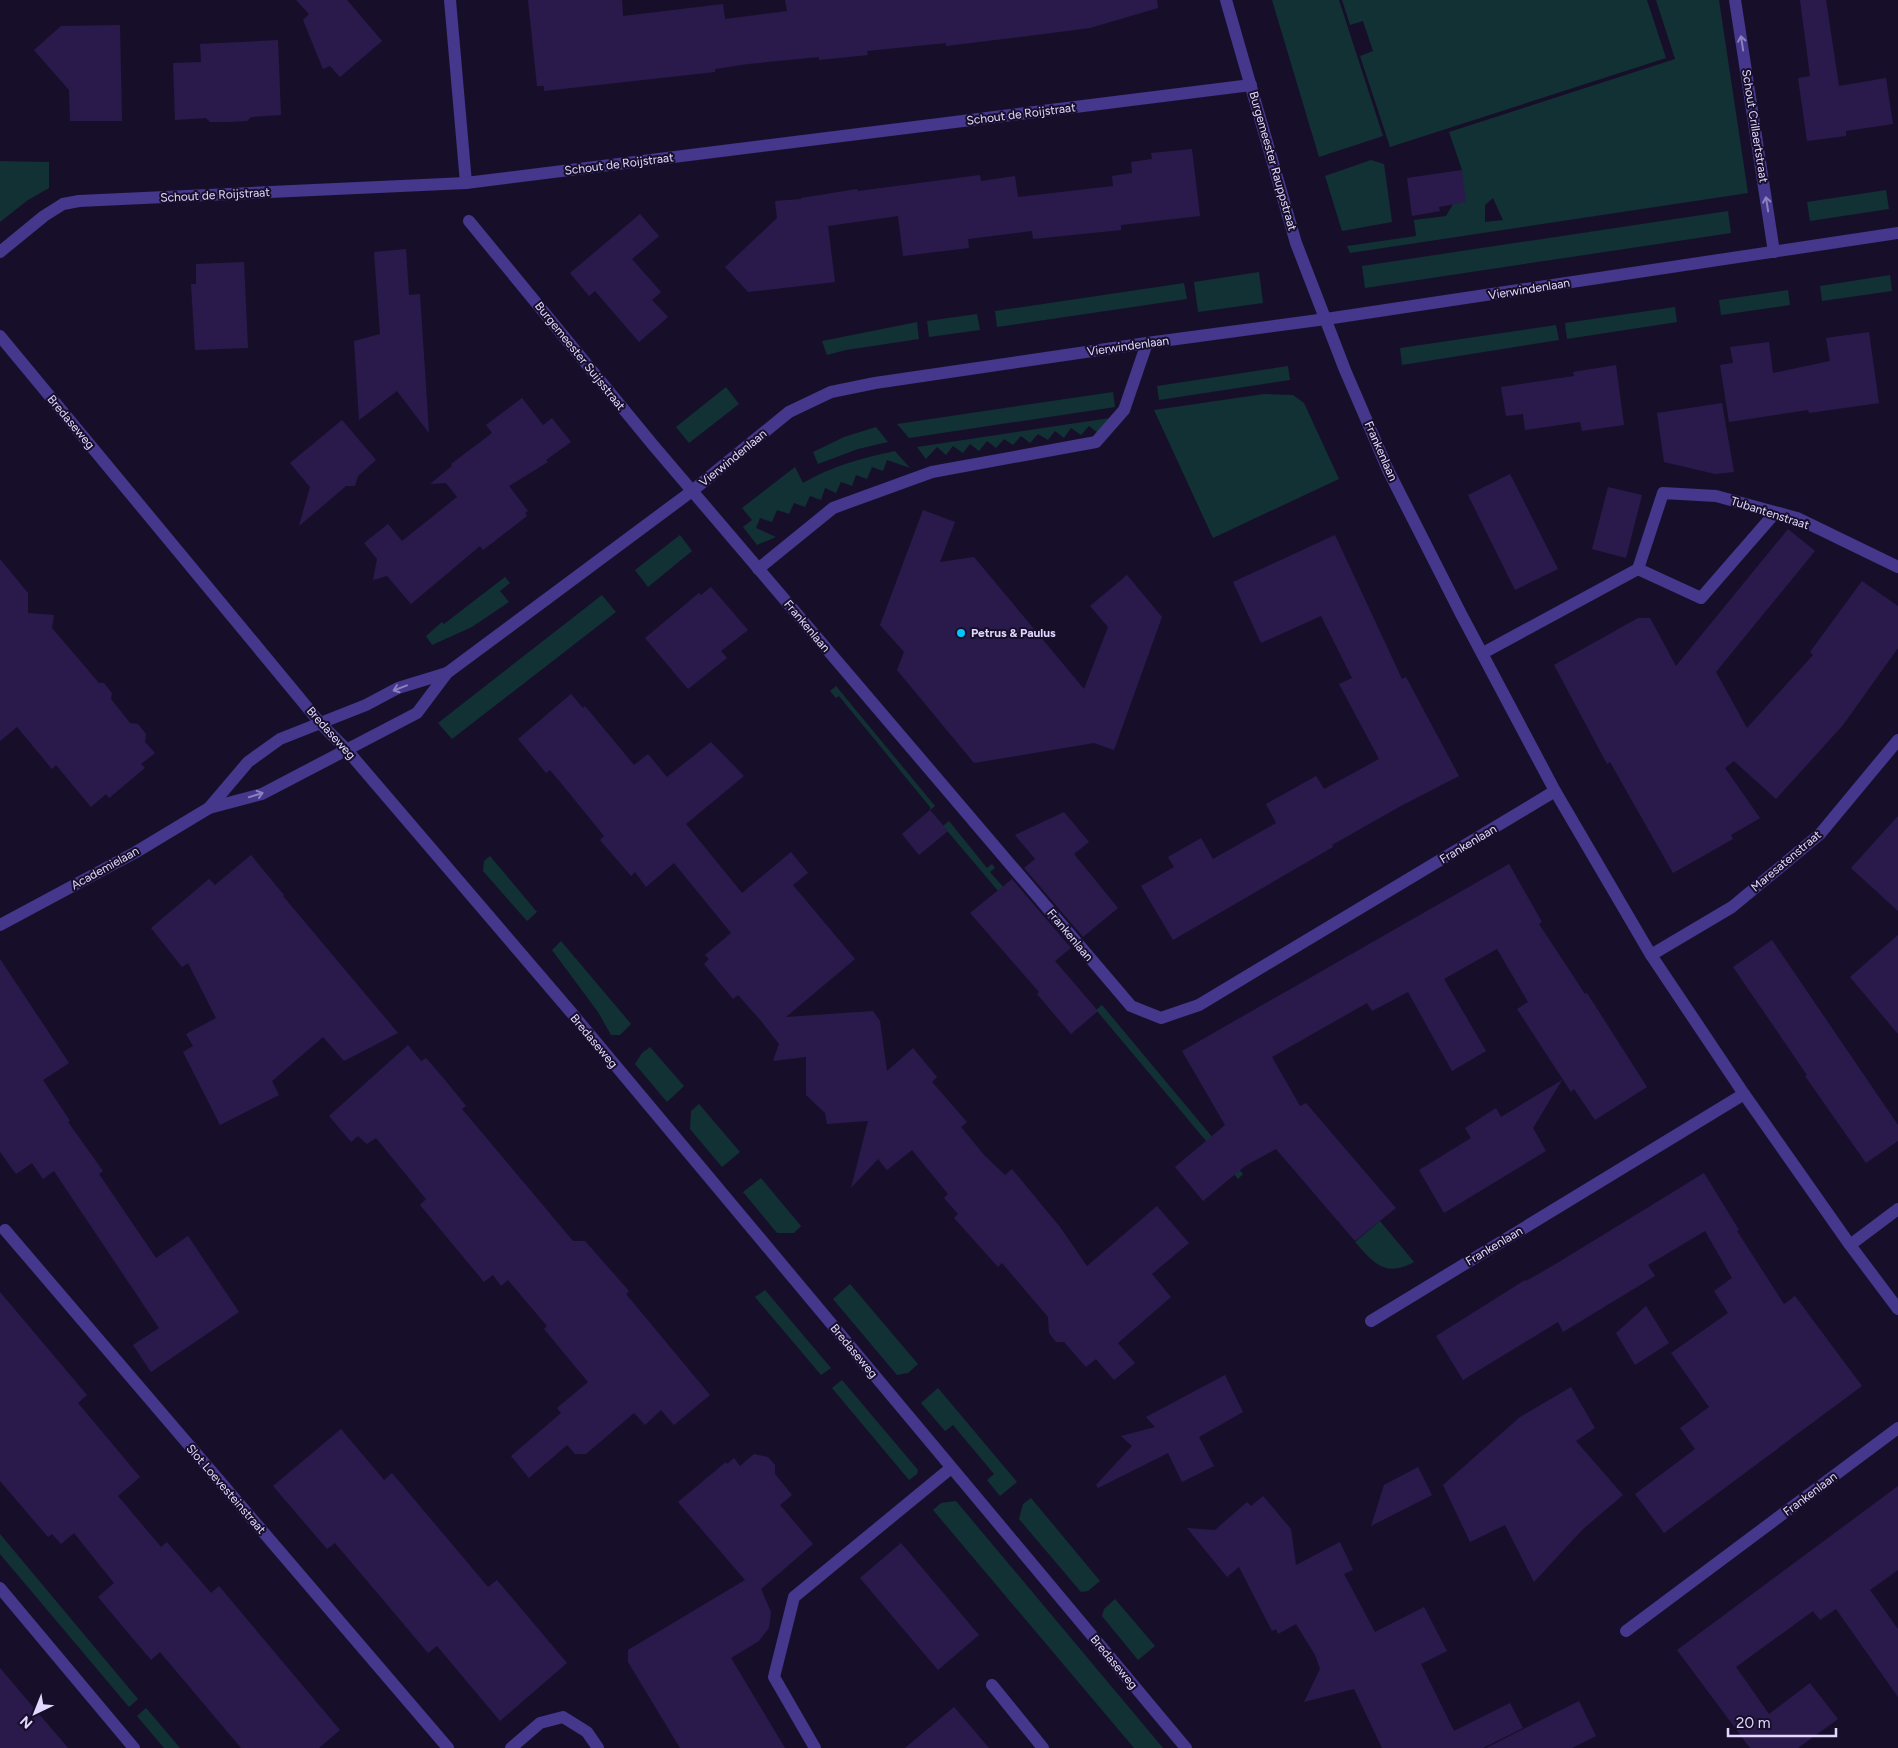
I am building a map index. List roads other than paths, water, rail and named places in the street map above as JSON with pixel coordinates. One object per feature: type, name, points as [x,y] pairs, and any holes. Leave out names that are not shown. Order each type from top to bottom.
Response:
[{"type":"street","points":[[450,0],[466,183]]},
{"type":"street","name":"Burgemeester Rauppstraat","points":[[1226,0],[1296,243],[1326,319]]},
{"type":"street","name":"Schout Crillaertstraat","points":[[1735,0],[1774,252]]},
{"type":"street","name":"Schout de Roijstraat","points":[[0,252],[44,216],[63,204],[79,201],[466,183],[1251,85]]},
{"type":"street","name":"Burgemeester Suijsstraat","points":[[469,221],[692,491]]},
{"type":"street","name":"Vierwindenlaan","points":[[346,749],[417,713],[447,673],[692,491],[789,412],[831,392],[875,383],[1326,319],[1898,233]]},
{"type":"street","name":"Frankenlaan","points":[[1326,319],[1345,370],[1388,470],[1555,791],[1651,955],[1744,1094],[1850,1245],[1898,1309]]},
{"type":"street","name":"Bredaseweg","points":[[0,336],[321,724],[346,749],[570,1011],[1186,1748]]},
{"type":"street","points":[[758,569],[833,508],[932,472],[1096,442],[1124,410],[1147,343]]},
{"type":"street","name":"Frankenlaan","points":[[692,491],[1131,1006],[1161,1018],[1199,1004],[1555,791]]},
{"type":"street","name":"Tubantenstraat","points":[[1638,569],[1662,493],[1716,496],[1797,518],[1898,566]]},
{"type":"street","points":[[1483,653],[1638,569],[1701,598],[1775,513]]},
{"type":"street","name":"Vierwindenlaan","points":[[321,724],[366,705],[398,688],[447,673]]},
{"type":"street","name":"Academielaan","points":[[209,808],[248,762],[280,739],[321,724]]},
{"type":"street","name":"Maresatenstraat","points":[[1651,955],[1732,907],[1820,834],[1898,740]]},
{"type":"street","name":"Academielaan","points":[[0,925],[136,852],[209,808],[262,794],[346,749]]},
{"type":"street","name":"Frankenlaan","points":[[1372,1321],[1744,1094]]},
{"type":"street","points":[[1850,1245],[1898,1209]]},
{"type":"street","name":"Slot Loevesteinstraat","points":[[5,1230],[448,1748]]},
{"type":"street","name":"Frankenlaan","points":[[1626,1631],[1898,1428]]},
{"type":"street","points":[[815,1748],[774,1677],[794,1597],[951,1468]]},
{"type":"street","points":[[0,1588],[134,1748]]},
{"type":"street","points":[[992,1685],[1044,1748]]},
{"type":"street","points":[[510,1748],[540,1723],[563,1717],[587,1732],[598,1748]]},
{"type":"place","name":"Petrus & Paulus","points":[[961,633]]}]
